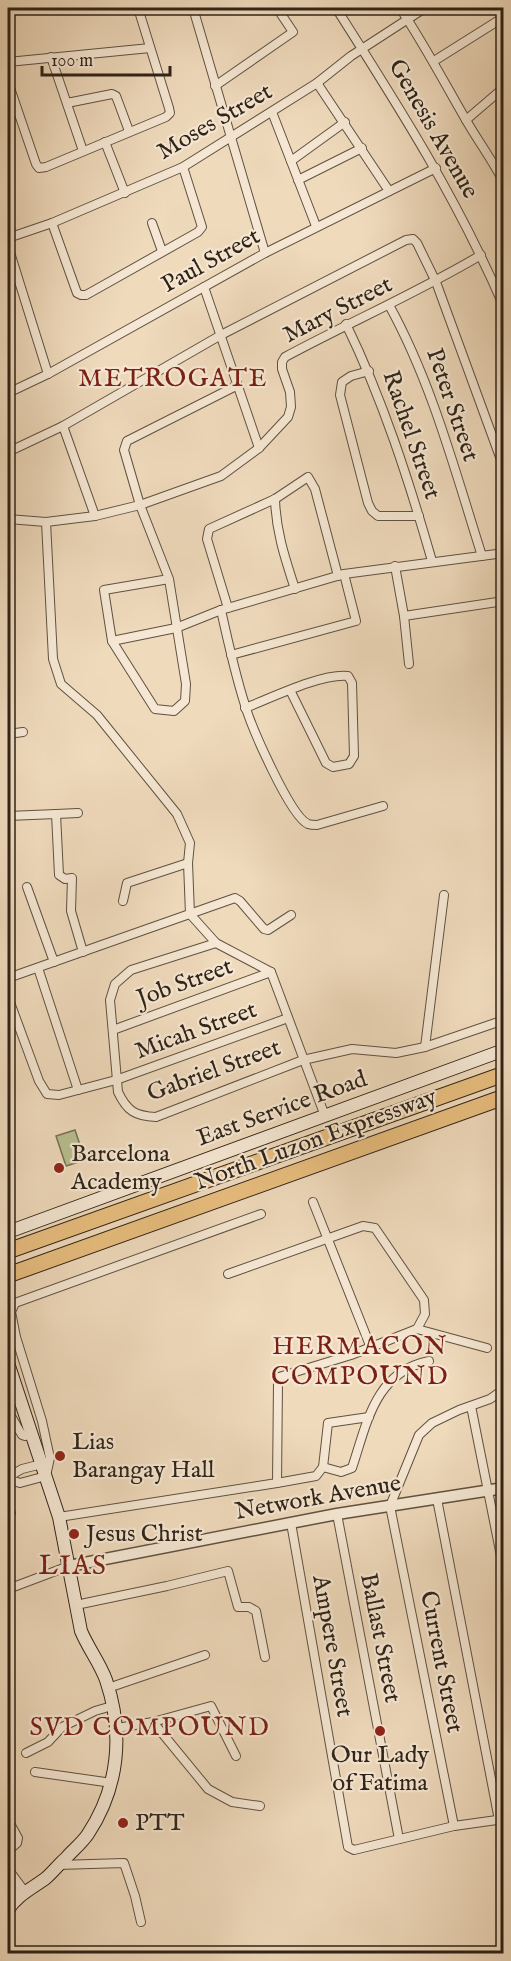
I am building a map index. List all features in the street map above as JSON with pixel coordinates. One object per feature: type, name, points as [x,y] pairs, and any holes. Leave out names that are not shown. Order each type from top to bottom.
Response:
[{"type":"highway","name":"North Luzon Expressway","points":[[8,1251],[504,1074]]},
{"type":"highway","name":"North Luzon Expressway","points":[[8,1275],[504,1097]]},
{"type":"main road","name":"East Service Road","points":[[8,1232],[504,1050]]},
{"type":"main road","points":[[8,1363],[60,1517],[81,1631],[105,1678],[117,1728],[112,1784],[87,1836],[47,1877],[22,1895],[8,1910]]},
{"type":"street","points":[[8,82],[39,168],[166,117],[170,113],[138,8]]},
{"type":"street","points":[[193,8],[265,253]]},
{"type":"street","points":[[215,86],[293,32],[277,8]]},
{"type":"street","name":"Genesis Avenue","points":[[336,8],[436,168],[482,255],[504,307]]},
{"type":"street","points":[[400,8],[504,183]]},
{"type":"street","name":"Moses Street","points":[[8,238],[52,223],[183,167],[317,83],[362,48],[425,8]]},
{"type":"street","points":[[434,62],[503,19]]},
{"type":"street","points":[[8,62],[150,48]]},
{"type":"street","points":[[51,57],[83,151]]},
{"type":"street","points":[[317,83],[389,191]]},
{"type":"street","points":[[466,120],[504,86]]},
{"type":"street","points":[[67,103],[112,94],[116,96],[129,131]]},
{"type":"street","points":[[272,112],[316,226]]},
{"type":"street","points":[[291,161],[345,122]]},
{"type":"street","points":[[105,142],[125,192]]},
{"type":"street","points":[[298,180],[362,148]]},
{"type":"street","points":[[52,223],[77,293],[86,295],[198,232],[202,227],[183,167]]},
{"type":"street","name":"Paul Street","points":[[8,393],[48,374],[316,226],[436,168]]},
{"type":"street","points":[[152,222],[162,251]]},
{"type":"street","points":[[8,452],[63,426],[221,335],[406,240],[413,239],[436,282],[504,468]]},
{"type":"street","points":[[8,246],[48,374]]},
{"type":"street","name":"Mary Street","points":[[8,519],[46,522],[95,516],[140,505],[221,476],[259,448],[288,417],[291,407],[290,392],[282,369],[285,357],[346,324],[436,282],[482,255]]},
{"type":"street","points":[[204,287],[259,448]]},
{"type":"street","name":"Peter Street","points":[[389,305],[408,340],[433,403],[482,556]]},
{"type":"street","name":"Rachel Street","points":[[346,324],[369,371],[419,516],[432,561]]},
{"type":"street","points":[[369,371],[351,376],[342,382],[340,395],[368,503],[372,512],[378,516],[419,516]]},
{"type":"street","points":[[169,579],[104,590],[112,642],[155,710],[174,711],[185,701],[186,684],[169,579],[140,505],[124,450],[127,441],[237,385]]},
{"type":"street","points":[[63,426],[95,516]]},
{"type":"street","points":[[231,655],[356,621],[315,489],[308,477],[275,499],[209,529],[207,534],[225,609],[231,655],[245,708],[279,784],[301,818],[308,824],[317,825],[383,806]]},
{"type":"street","points":[[275,499],[276,524],[295,589]]},
{"type":"street","points":[[46,522],[53,658],[61,684],[97,715],[177,814],[190,843],[188,863],[190,914],[216,943],[271,972],[325,1116]]},
{"type":"street","points":[[112,642],[177,628],[225,609],[341,575],[504,553]]},
{"type":"street","points":[[395,566],[404,616],[409,664]]},
{"type":"street","points":[[404,616],[504,602]]},
{"type":"street","points":[[245,708],[290,690],[338,675],[348,676],[351,683],[354,756],[349,764],[333,767],[326,763],[290,690]]},
{"type":"street","points":[[8,734],[23,732]]},
{"type":"street","points":[[8,816],[78,813]]},
{"type":"street","points":[[56,814],[59,875],[65,879],[72,878],[71,911],[83,952]]},
{"type":"street","points":[[123,901],[127,883],[188,863]]},
{"type":"street","points":[[27,887],[54,962]]},
{"type":"street","points":[[425,1047],[444,895]]},
{"type":"street","points":[[8,978],[235,898],[264,929],[268,930],[291,915]]},
{"type":"street","name":"Gabriel Street","points":[[216,943],[131,970],[116,984],[110,1000],[117,1092],[124,1106],[140,1116],[156,1117],[303,1060]]},
{"type":"street","points":[[38,968],[78,1090]]},
{"type":"street","name":"Job Street","points":[[113,1030],[271,972]]},
{"type":"street","name":"Micah Street","points":[[8,997],[39,1081],[47,1094],[59,1095],[116,1080],[288,1018]]},
{"type":"street","points":[[303,1060],[352,1049],[396,1053],[425,1047],[504,1020]]},
{"type":"street","points":[[313,1202],[371,1348]]},
{"type":"street","points":[[8,1478],[20,1483],[44,1470],[50,1458],[42,1421],[16,1337],[11,1312],[15,1304],[261,1214]]},
{"type":"street","points":[[228,1274],[363,1226],[375,1228],[424,1300],[425,1314],[417,1329]]},
{"type":"street","points":[[277,1483],[279,1377],[371,1348],[417,1329],[487,1348]]},
{"type":"street","points":[[323,1467],[341,1472],[352,1468],[376,1400],[387,1384],[415,1364],[429,1361]]},
{"type":"street","points":[[390,1506],[419,1435],[432,1423],[490,1399],[504,1389]]},
{"type":"street","points":[[471,1406],[504,1571]]},
{"type":"street","points":[[8,1411],[22,1435],[25,1436],[32,1432]]},
{"type":"street","points":[[60,1517],[316,1476],[323,1467],[328,1423],[333,1420],[369,1417]]},
{"type":"street","points":[[8,1478],[22,1469],[44,1470]]},
{"type":"street","name":"Network Avenue","points":[[69,1566],[337,1514],[504,1488]]},
{"type":"street","points":[[399,1839],[454,1826],[501,1820],[437,1499]]},
{"type":"street","name":"Current Street","points":[[390,1506],[454,1826]]},
{"type":"street","name":"Ballast Street","points":[[337,1514],[399,1839]]},
{"type":"street","name":"Ampere Street","points":[[291,1523],[348,1847],[354,1850],[399,1839]]},
{"type":"street","points":[[8,1589],[69,1566]]},
{"type":"street","points":[[76,1605],[167,1586],[228,1570],[238,1607],[249,1607],[256,1611],[265,1657]]},
{"type":"street","points":[[108,1688],[206,1655]]},
{"type":"street","points":[[26,1753],[48,1742],[62,1727],[95,1711],[112,1706]]},
{"type":"street","points":[[117,1728],[153,1722],[212,1706],[236,1756]]},
{"type":"street","points":[[153,1722],[208,1789],[232,1802],[260,1806]]},
{"type":"street","points":[[35,1772],[112,1784]]},
{"type":"street","points":[[8,1820],[18,1838],[17,1843],[8,1851]]},
{"type":"street","points":[[58,1866],[124,1863],[141,1922]]},
{"type":"street","points":[[8,1869],[22,1895]]},
{"type":"street","points":[[8,1882],[22,1895]]},
{"type":"green space","points":[[75,1130],[85,1160],[66,1166],[56,1136]]},
{"type":"place","name":"Barcelona Academy","points":[[59,1168]]},
{"type":"place","name":"Lias Barangay Hall","points":[[60,1456]]},
{"type":"place","name":"Jesus Christ","points":[[74,1534]]},
{"type":"place","name":"Our Lady of Fatima","points":[[380,1731]]},
{"type":"place","name":"PTT","points":[[123,1823]]},
{"type":"district","name":"METROGATE","points":[[173,378]]},
{"type":"district","name":"HERMACON COMPOUND","points":[[360,1361]]},
{"type":"district","name":"LIAS","points":[[73,1567]]},
{"type":"district","name":"SVD COMPOUND","points":[[150,1727]]}]
